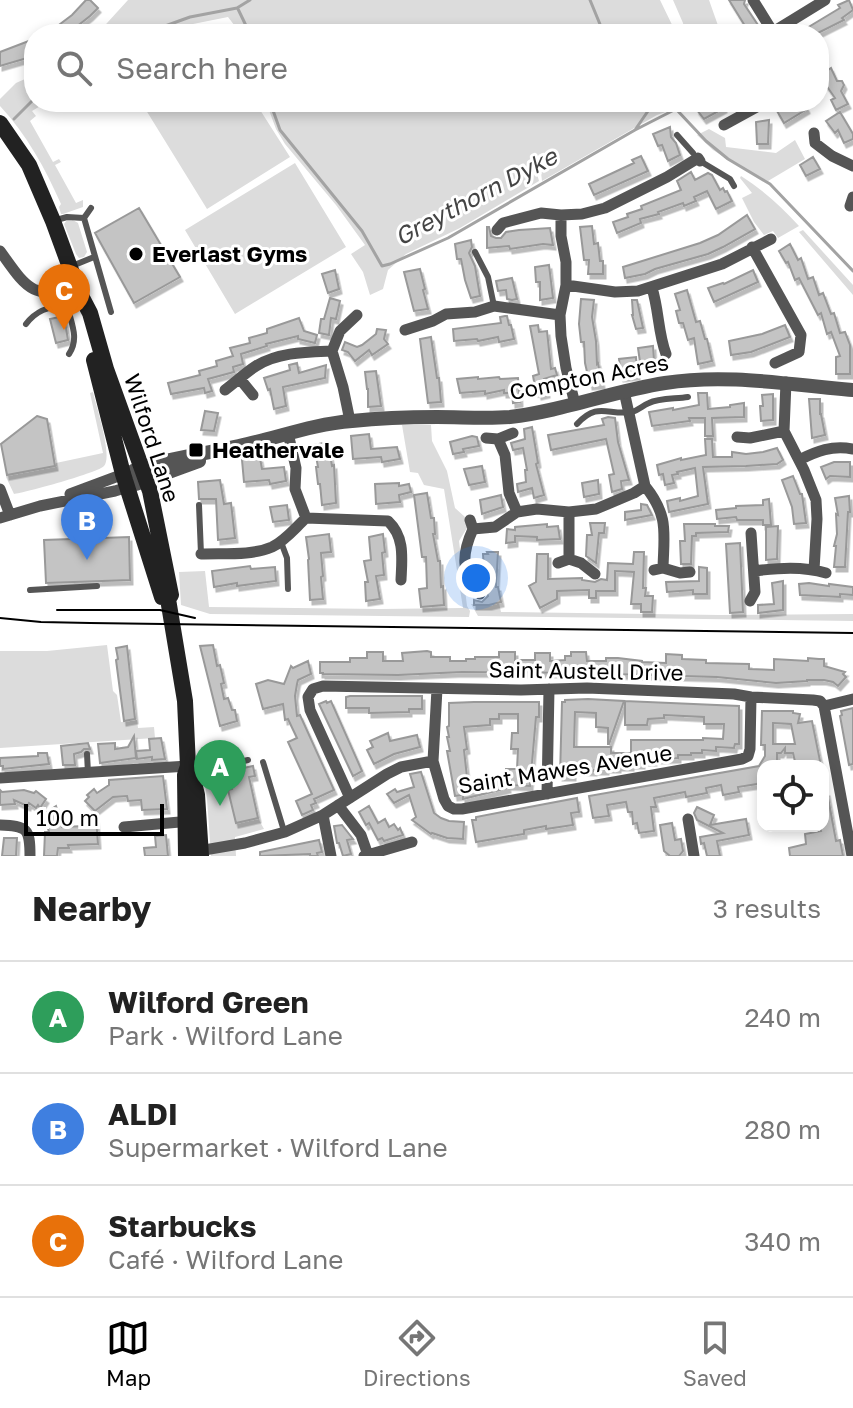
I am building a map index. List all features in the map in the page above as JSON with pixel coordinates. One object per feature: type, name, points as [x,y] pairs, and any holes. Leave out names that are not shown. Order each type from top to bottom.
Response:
[{"type":"main road","name":"Wilford Lane","points":[[0,123],[29,165],[90,313],[134,477],[156,578],[162,597],[168,599]]},
{"type":"main road","name":"Wilford Lane","points":[[78,288],[82,316],[171,595],[168,599],[185,701],[190,770],[185,775],[193,854]]},
{"type":"street","points":[[753,0],[768,24]]},
{"type":"street","points":[[787,24],[825,0]]},
{"type":"street","points":[[724,125],[748,112]]},
{"type":"street","points":[[811,141],[853,166]]},
{"type":"street","points":[[497,230],[503,223],[541,213],[582,214],[605,208],[667,177],[699,155]]},
{"type":"street","points":[[561,215],[566,262],[566,285],[560,315],[561,336],[575,404]]},
{"type":"street","points":[[566,285],[615,292],[652,288],[722,264],[771,239]]},
{"type":"street","points":[[752,247],[801,335],[799,352],[775,363]]},
{"type":"street","points":[[0,251],[19,278],[42,292],[56,293],[78,288]]},
{"type":"street","points":[[652,288],[661,342],[666,354]]},
{"type":"street","points":[[403,331],[446,314],[475,312],[494,306],[560,315]]},
{"type":"street","points":[[350,421],[332,351],[340,331],[357,315]]},
{"type":"street","points":[[225,390],[267,360],[297,353],[332,351]]},
{"type":"street","points":[[240,379],[253,395]]},
{"type":"street","name":"Compton Acres","points":[[134,477],[153,463],[350,421],[529,415],[664,383],[704,379],[786,382],[853,390]]},
{"type":"street","points":[[754,571],[779,568],[820,572],[816,500],[784,431],[786,382]]},
{"type":"street","points":[[624,391],[645,486],[664,517],[659,569],[690,572]]},
{"type":"street","points":[[737,437],[750,438],[784,431]]},
{"type":"street","points":[[288,433],[296,468],[295,489],[306,518]]},
{"type":"street","points":[[513,433],[492,438],[505,455],[509,493],[517,512]]},
{"type":"street","points":[[799,460],[823,449],[849,444]]},
{"type":"street","points":[[0,489],[5,516],[115,491],[134,477]]},
{"type":"street","points":[[480,594],[471,585],[464,555],[472,525],[495,527],[517,512],[537,509],[569,512],[596,509],[645,486]]},
{"type":"street","points":[[569,512],[564,561],[581,563],[595,574]]},
{"type":"street","points":[[201,554],[258,551],[272,547],[306,518],[388,521],[397,530],[402,554],[401,580]]},
{"type":"street","points":[[750,601],[755,592],[751,533]]},
{"type":"street","name":"Saint Austell Drive","points":[[350,798],[310,710],[308,697],[313,689],[323,686],[638,689],[813,700],[820,701],[824,706]]},
{"type":"street","name":"Saint Mawes Avenue","points":[[437,689],[433,761],[444,799],[454,809],[748,756],[751,697]]},
{"type":"street","points":[[547,794],[549,689]]},
{"type":"street","points":[[852,856],[824,706],[853,699]]},
{"type":"street","points":[[193,854],[245,846],[285,832],[323,815],[401,767],[433,761]]},
{"type":"street","points":[[0,778],[190,770]]},
{"type":"street","points":[[338,805],[361,835],[366,856],[412,842]]},
{"type":"street","points":[[323,815],[331,856]]},
{"type":"street","points":[[688,819],[694,856]]},
{"type":"street","points":[[124,827],[192,821]]},
{"type":"street","points":[[0,825],[19,826],[27,831],[30,856]]},
{"type":"lane","points":[[677,135],[730,179],[734,186]]},
{"type":"lane","points":[[91,208],[84,218],[111,312]]},
{"type":"lane","points":[[53,221],[67,217],[84,218]]},
{"type":"lane","points":[[475,252],[488,277],[494,306]]},
{"type":"lane","points":[[71,267],[94,257]]},
{"type":"lane","points":[[26,324],[42,309],[65,306],[75,338],[69,354]]},
{"type":"lane","points":[[577,424],[586,414],[601,411],[628,413],[640,410],[650,402],[688,397]]},
{"type":"lane","points":[[199,505],[201,554]]},
{"type":"lane","points":[[281,542],[287,558],[288,589]]},
{"type":"lane","points":[[30,590],[97,586]]},
{"type":"lane","points":[[87,754],[88,773]]},
{"type":"lane","points":[[190,770],[248,760]]},
{"type":"lane","points":[[263,762],[285,832]]},
{"type":"shaded area","points":[[128,0],[660,0],[672,24],[233,24],[228,17],[193,24],[106,24]]},
{"type":"shaded area","points":[[673,0],[709,0],[717,24],[683,23]]},
{"type":"shaded area","points":[[24,79],[24,112],[33,112],[36,116],[30,121],[53,162],[59,159],[61,162],[55,165],[76,203],[83,200],[83,207],[61,214],[61,204],[35,152],[0,106],[0,99]]},
{"type":"shaded area","points":[[147,112],[261,112],[290,157],[207,209]]},
{"type":"shaded area","points":[[270,112],[666,112],[542,181],[540,164],[534,163],[539,181],[460,228],[406,254],[388,270],[383,289],[370,295],[363,272],[351,254],[365,245],[276,129]]},
{"type":"shaded area","points":[[709,129],[725,138],[726,147],[776,153],[795,140],[805,159],[768,181],[713,150],[697,135]]},
{"type":"shaded area","points":[[295,163],[346,247],[235,314],[185,230]]},
{"type":"shaded area","points":[[741,176],[772,199],[799,226],[778,238],[773,231],[764,235],[742,198],[752,193]]},
{"type":"shaded area","points":[[71,219],[78,223],[87,252],[84,257],[79,258],[76,254],[64,224]]},
{"type":"shaded area","points":[[803,230],[853,285],[853,295],[799,232]]},
{"type":"shaded area","points":[[93,392],[105,442],[104,466],[14,494],[7,475],[103,453],[90,393]]},
{"type":"shaded area","points":[[402,425],[431,425],[432,441],[447,471],[455,508],[465,517],[467,528],[459,541],[469,617],[210,614],[181,605],[179,572],[205,571],[209,607],[463,608],[444,489],[424,485],[418,473],[410,472]]},
{"type":"shaded area","points":[[499,603],[501,612],[853,614],[853,621],[478,616],[471,604]]},
{"type":"shaded area","points":[[107,645],[121,722],[137,720],[138,728],[154,727],[155,738],[0,748],[0,651],[47,651]]},
{"type":"shaded area","points":[[226,765],[236,823],[258,818],[264,829],[235,837],[236,856],[211,856],[203,769]]},
{"type":"building","points":[[86,0],[98,8],[80,24],[60,24]]},
{"type":"building","points":[[729,0],[745,0],[744,4],[757,24],[744,24]]},
{"type":"building","points":[[849,0],[853,10],[842,18],[844,20],[829,28],[829,24],[814,24],[840,8],[838,5]]},
{"type":"building","points":[[24,43],[24,59],[0,66],[0,52]]},
{"type":"building","points":[[831,68],[837,81],[842,81],[844,85],[841,91],[848,104],[836,110],[831,100],[835,98],[829,89]]},
{"type":"building","points":[[699,112],[717,112],[704,119]]},
{"type":"building","points":[[778,112],[802,112],[784,123]]},
{"type":"building","points":[[840,112],[853,134],[853,139],[844,143],[838,130],[835,133],[826,121]]},
{"type":"building","points":[[769,120],[768,144],[757,144],[756,122]]},
{"type":"building","points":[[670,127],[671,137],[680,155],[668,161],[662,145],[658,146],[653,134]]},
{"type":"building","points":[[641,156],[648,171],[594,195],[589,184],[634,163],[632,160]]},
{"type":"building","points":[[813,157],[820,169],[806,176],[800,165]]},
{"type":"building","points":[[691,172],[695,180],[708,173],[712,175],[720,190],[723,188],[727,191],[732,201],[716,209],[707,191],[694,197],[696,201],[640,219],[641,223],[617,233],[613,222],[642,209],[641,206],[681,190],[677,181]]},
{"type":"building","name":"Everlast Gyms","points":[[139,208],[180,277],[134,303],[95,233]]},
{"type":"building","points":[[747,215],[755,229],[723,247],[625,278],[623,267],[700,243]]},
{"type":"building","points":[[592,226],[594,244],[598,243],[600,261],[603,261],[603,274],[588,274],[589,260],[584,260],[580,227]]},
{"type":"building","points":[[487,227],[491,236],[496,238],[501,238],[506,232],[550,228],[553,245],[487,248]]},
{"type":"building","points":[[471,240],[469,253],[475,266],[480,296],[471,298],[455,244]]},
{"type":"building","points":[[790,244],[798,260],[801,258],[808,279],[813,277],[819,295],[823,293],[840,333],[845,332],[850,345],[850,374],[836,374],[836,357],[840,356],[831,332],[827,334],[821,313],[818,315],[799,278],[795,280],[788,262],[779,251]]},
{"type":"building","points":[[549,265],[553,298],[540,300],[540,282],[536,282],[535,267]]},
{"type":"building","points":[[420,269],[428,309],[414,311],[404,272]]},
{"type":"building","points":[[335,270],[339,289],[328,293],[322,274]]},
{"type":"building","points":[[753,270],[758,282],[714,302],[708,288]]},
{"type":"building","points":[[512,278],[517,299],[512,300],[507,299],[506,290],[498,291],[496,281]]},
{"type":"building","points":[[687,290],[696,322],[700,321],[707,339],[712,361],[698,364],[694,338],[688,340],[683,323],[679,323],[676,311],[680,310],[675,294]]},
{"type":"building","points":[[330,298],[340,301],[336,319],[331,318],[329,335],[319,333]]},
{"type":"building","points":[[581,299],[594,300],[592,317],[602,384],[590,385],[579,324]]},
{"type":"building","points":[[632,300],[637,300],[643,328],[636,329]]},
{"type":"building","points":[[64,316],[68,340],[56,343],[50,319]]},
{"type":"building","points":[[507,316],[514,339],[499,342],[498,337],[454,341],[453,329],[501,323],[500,317]]},
{"type":"building","points":[[299,318],[304,331],[317,335],[315,343],[298,339],[298,336],[266,344],[241,354],[243,364],[233,367],[234,372],[208,379],[212,391],[205,393],[204,388],[171,394],[168,383],[200,375],[199,371],[217,366],[216,361],[233,356],[230,348],[250,343],[249,338]]},
{"type":"building","points":[[538,325],[539,332],[547,331],[551,369],[555,368],[557,375],[544,379],[547,393],[539,395],[533,376],[539,374],[530,326]]},
{"type":"building","points":[[785,325],[790,337],[751,352],[731,355],[729,341]]},
{"type":"building","points":[[377,329],[386,330],[384,339],[388,344],[372,355],[369,350],[355,361],[342,350],[345,342],[357,347],[362,345],[376,334]]},
{"type":"building","points":[[431,337],[441,402],[428,403],[420,339]]},
{"type":"building","points":[[653,346],[654,360],[640,362],[638,348]]},
{"type":"building","points":[[636,357],[637,375],[621,377],[619,359]]},
{"type":"building","points":[[297,363],[299,373],[326,365],[325,378],[283,387],[286,406],[274,409],[264,378],[290,370],[289,365]]},
{"type":"building","points":[[376,371],[381,406],[368,407],[365,372]]},
{"type":"building","points":[[518,378],[520,402],[513,403],[512,393],[504,393],[504,390],[485,394],[485,391],[460,393],[457,379]]},
{"type":"building","points":[[698,393],[707,393],[708,409],[744,403],[744,417],[712,418],[713,436],[705,436],[705,418],[652,426],[649,412],[699,405]]},
{"type":"building","points":[[773,394],[773,420],[761,421],[762,395]]},
{"type":"building","points":[[809,399],[820,399],[825,435],[812,438]]},
{"type":"building","points":[[205,411],[218,413],[214,431],[201,430]]},
{"type":"building","points":[[37,416],[47,419],[55,466],[7,475],[1,444]]},
{"type":"building","points":[[615,418],[629,480],[621,481],[622,489],[612,492],[609,475],[614,474],[606,439],[551,450],[548,435],[604,425],[602,419]]},
{"type":"building","points":[[532,427],[536,464],[544,495],[534,498],[532,488],[518,492],[517,484],[526,482],[527,470],[523,448],[513,450],[511,443],[525,439],[524,429]]},
{"type":"building","points":[[369,434],[371,449],[397,447],[400,459],[382,462],[381,457],[353,459],[351,436]]},
{"type":"building","points":[[477,437],[479,446],[453,454],[450,442]]},
{"type":"building","points":[[705,439],[712,439],[713,457],[732,457],[732,452],[746,454],[777,448],[783,460],[777,464],[703,467],[708,504],[669,512],[667,501],[698,496],[695,468],[677,472],[672,475],[674,483],[665,485],[657,465],[706,455]]},
{"type":"building","points":[[328,442],[334,465],[336,503],[322,505],[314,445]]},
{"type":"building","points":[[260,458],[262,469],[284,467],[286,481],[270,484],[269,480],[244,482],[242,460]]},
{"type":"building","points":[[834,462],[850,462],[850,477],[830,476],[826,479],[821,467]]},
{"type":"building","points":[[482,466],[485,482],[469,485],[464,469]]},
{"type":"building","points":[[793,476],[802,494],[806,523],[794,524],[792,507],[782,480]]},
{"type":"building","points":[[220,480],[224,504],[231,503],[235,538],[218,540],[216,499],[199,499],[198,482]]},
{"type":"building","points":[[598,480],[599,494],[584,497],[582,483]]},
{"type":"building","points":[[399,483],[399,486],[409,484],[411,492],[399,495],[400,502],[376,504],[375,484]]},
{"type":"building","points":[[427,493],[431,518],[434,518],[433,534],[440,561],[444,605],[421,607],[419,589],[427,588],[426,557],[422,557],[414,495]]},
{"type":"building","points":[[501,495],[503,507],[482,514],[480,500]]},
{"type":"building","points":[[849,496],[845,567],[834,567],[838,515],[835,498]]},
{"type":"building","points":[[769,499],[771,525],[763,525],[763,520],[737,520],[736,517],[717,519],[716,510],[763,505],[763,500]]},
{"type":"building","points":[[641,504],[647,505],[652,515],[625,520],[625,512],[641,510]]},
{"type":"building","points":[[287,505],[289,520],[273,522],[270,507]]},
{"type":"building","points":[[590,523],[605,523],[604,533],[599,533],[596,563],[586,556],[587,535],[592,535]]},
{"type":"building","points":[[547,524],[547,527],[558,526],[560,539],[537,540],[537,537],[515,536],[515,542],[506,543],[507,529]]},
{"type":"building","points":[[684,524],[729,526],[728,532],[696,533],[692,536],[691,564],[681,564],[680,541],[685,541]]},
{"type":"building","points":[[778,526],[777,559],[766,560],[766,527]]},
{"type":"building","points":[[329,534],[331,552],[321,553],[323,599],[310,600],[306,537]]},
{"type":"building","points":[[383,534],[384,575],[376,576],[380,599],[366,601],[365,582],[368,582],[364,561],[371,560],[369,537]]},
{"type":"building","points":[[129,537],[130,580],[46,583],[44,540]]},
{"type":"building","points":[[740,543],[743,612],[730,613],[726,544]]},
{"type":"building","points":[[498,552],[496,587],[501,602],[474,605],[474,600],[482,602],[488,596],[483,554]]},
{"type":"building","points":[[634,552],[644,552],[643,588],[646,588],[645,596],[653,596],[652,612],[641,612],[641,604],[631,604],[634,572],[615,571],[615,591],[596,591],[596,598],[589,598],[589,590],[557,591],[557,599],[540,608],[529,586],[536,582],[537,554],[548,554],[548,579],[582,578],[595,582],[607,580],[608,563],[633,564]]},
{"type":"building","points":[[250,566],[251,569],[275,567],[276,581],[214,587],[212,571]]},
{"type":"building","points":[[699,567],[707,568],[707,594],[693,594],[693,590],[667,592],[666,582],[699,581]]},
{"type":"building","points":[[783,581],[783,610],[758,613],[758,605],[774,604],[772,583]]},
{"type":"building","points":[[799,584],[853,587],[853,595],[800,595]]},
{"type":"building","points":[[213,645],[224,683],[221,684],[224,699],[228,698],[237,721],[220,726],[200,646]]},
{"type":"building","points":[[127,646],[135,719],[124,721],[116,648]]},
{"type":"building","points":[[367,652],[383,652],[383,661],[403,661],[402,653],[431,652],[431,657],[450,657],[450,661],[499,657],[499,652],[515,652],[515,660],[535,660],[535,653],[550,653],[550,661],[565,660],[571,652],[586,652],[587,661],[618,658],[666,663],[666,654],[682,655],[682,659],[706,660],[706,663],[749,664],[749,669],[774,670],[774,659],[808,661],[808,658],[824,659],[824,666],[845,672],[846,677],[838,686],[824,680],[776,683],[717,677],[577,673],[320,673],[320,662],[350,662],[350,658],[367,658]]},
{"type":"building","points":[[308,661],[311,674],[298,680],[297,684],[297,716],[300,715],[334,790],[314,799],[316,803],[311,805],[313,810],[302,815],[296,801],[312,794],[288,742],[297,738],[288,719],[285,720],[283,704],[263,709],[256,684],[268,680],[284,684],[291,666],[293,668]]},
{"type":"building","points":[[422,696],[422,709],[369,713],[369,708],[346,708],[346,697]]},
{"type":"building","points":[[588,699],[624,701],[609,744],[608,728],[596,727],[596,713],[575,712],[574,747],[611,747],[611,753],[631,753],[631,740],[723,739],[724,724],[704,724],[704,717],[664,715],[664,718],[648,719],[647,725],[625,725],[625,701],[739,706],[739,744],[735,744],[734,748],[716,747],[716,751],[702,750],[702,753],[678,755],[678,758],[642,761],[642,764],[606,770],[573,770],[573,776],[560,776],[562,702]]},
{"type":"building","points":[[331,701],[362,771],[353,776],[319,704]]},
{"type":"building","points":[[539,702],[530,786],[507,785],[508,788],[463,799],[463,795],[455,796],[447,751],[450,751],[447,737],[449,703]],"holes":[[[499,714],[518,714],[518,733],[512,733],[511,749],[518,749],[517,769],[506,769],[506,775],[468,786],[464,727],[490,725],[490,719],[499,719]]]},
{"type":"building","points":[[853,708],[853,764],[849,765],[840,716],[841,711]]},
{"type":"building","points":[[762,711],[793,711],[800,714],[798,723],[812,721],[820,760],[795,760],[793,753],[785,753],[785,748],[777,753],[777,760],[763,760],[765,745],[761,745]],"holes":[[[773,723],[791,724],[795,744],[773,744]]]},
{"type":"building","points":[[388,733],[390,741],[417,735],[420,747],[394,754],[374,764],[367,750],[373,747],[370,741]]},
{"type":"building","points":[[134,736],[136,758],[100,763],[98,744],[115,743],[115,749],[128,747]]},
{"type":"building","points":[[161,738],[165,759],[137,759],[136,751],[150,750],[149,739]]},
{"type":"building","points":[[88,743],[90,749],[74,754],[75,765],[63,765],[61,746]]},
{"type":"building","points":[[38,753],[47,753],[49,764],[3,769],[0,766],[0,758],[38,756]]},
{"type":"building","points":[[253,766],[255,776],[249,777],[258,818],[236,823],[228,790],[232,789],[229,771]]},
{"type":"building","points":[[757,766],[757,784],[738,787],[739,792],[723,795],[721,785],[706,788],[707,793],[686,797],[685,792],[654,798],[656,807],[651,807],[654,831],[639,833],[626,802],[607,805],[609,816],[593,818],[589,796]]},
{"type":"building","points":[[421,772],[434,813],[449,821],[464,822],[463,839],[431,834],[412,820],[416,817],[409,795],[394,803],[387,794],[395,789],[397,792],[414,787],[410,774]]},
{"type":"building","points":[[163,776],[167,809],[142,810],[141,800],[128,801],[127,796],[113,797],[95,811],[85,801],[94,789],[97,793],[109,785],[109,780]]},
{"type":"building","points":[[0,790],[36,791],[46,799],[40,808],[14,800],[15,804],[0,805]]},
{"type":"building","points":[[577,798],[579,812],[571,813],[573,825],[546,829],[546,826],[524,830],[524,834],[476,842],[472,820],[476,817]]},
{"type":"building","points":[[829,803],[836,841],[840,840],[843,856],[790,856],[789,848],[806,844],[805,834],[829,832]]},
{"type":"building","points":[[56,806],[62,827],[85,826],[84,818],[96,817],[98,844],[68,845],[69,848],[58,848],[57,856],[44,856],[45,832],[49,832],[44,814]]},
{"type":"building","points":[[369,806],[378,823],[385,819],[389,827],[394,824],[403,835],[378,840],[359,812]]},
{"type":"building","points":[[697,807],[714,815],[710,825],[746,819],[749,835],[717,841],[720,856],[707,856],[700,837],[723,833],[697,820],[694,813]]},
{"type":"building","points":[[672,823],[675,840],[681,839],[683,851],[679,856],[670,856],[664,851],[660,825]]},
{"type":"building","points":[[342,825],[353,839],[347,840],[351,854],[343,856],[334,826]]},
{"type":"building","points":[[166,835],[168,856],[145,856],[144,848],[156,847],[155,836]]},
{"type":"building","points":[[4,838],[17,838],[16,856],[2,856]]},
{"type":"building","points":[[319,840],[322,852],[317,853],[318,856],[260,856],[260,852]]},
{"type":"waterway","name":"Greythorn Dyke","points":[[171,24],[237,8],[250,0]]},
{"type":"waterway","name":"Greythorn Dyke","points":[[590,0],[600,24]]},
{"type":"waterway","name":"Greythorn Dyke","points":[[238,9],[245,24]]},
{"type":"waterway","name":"Greythorn Dyke","points":[[14,119],[24,109]]},
{"type":"waterway","name":"Greythorn Dyke","points":[[274,112],[280,130],[362,231],[382,266],[448,238],[635,130]]},
{"type":"waterway","name":"Greythorn Dyke","points":[[647,112],[635,130],[670,112]]},
{"type":"waterway","name":"Greythorn Dyke","points":[[679,112],[728,159],[770,184],[853,271]]},
{"type":"tram line","points":[[57,610],[160,610],[195,618]]},
{"type":"tram line","points":[[0,618],[90,623],[853,633]]},
{"type":"place","name":"Everlast Gyms","points":[[136,254]]},
{"type":"place","name":"Starbucks","points":[[64,330]]},
{"type":"place","name":"Heathervale","points":[[196,450]]},
{"type":"place","name":"ALDI","points":[[87,560]]},
{"type":"place","name":"Wilford Green","points":[[220,806]]}]
